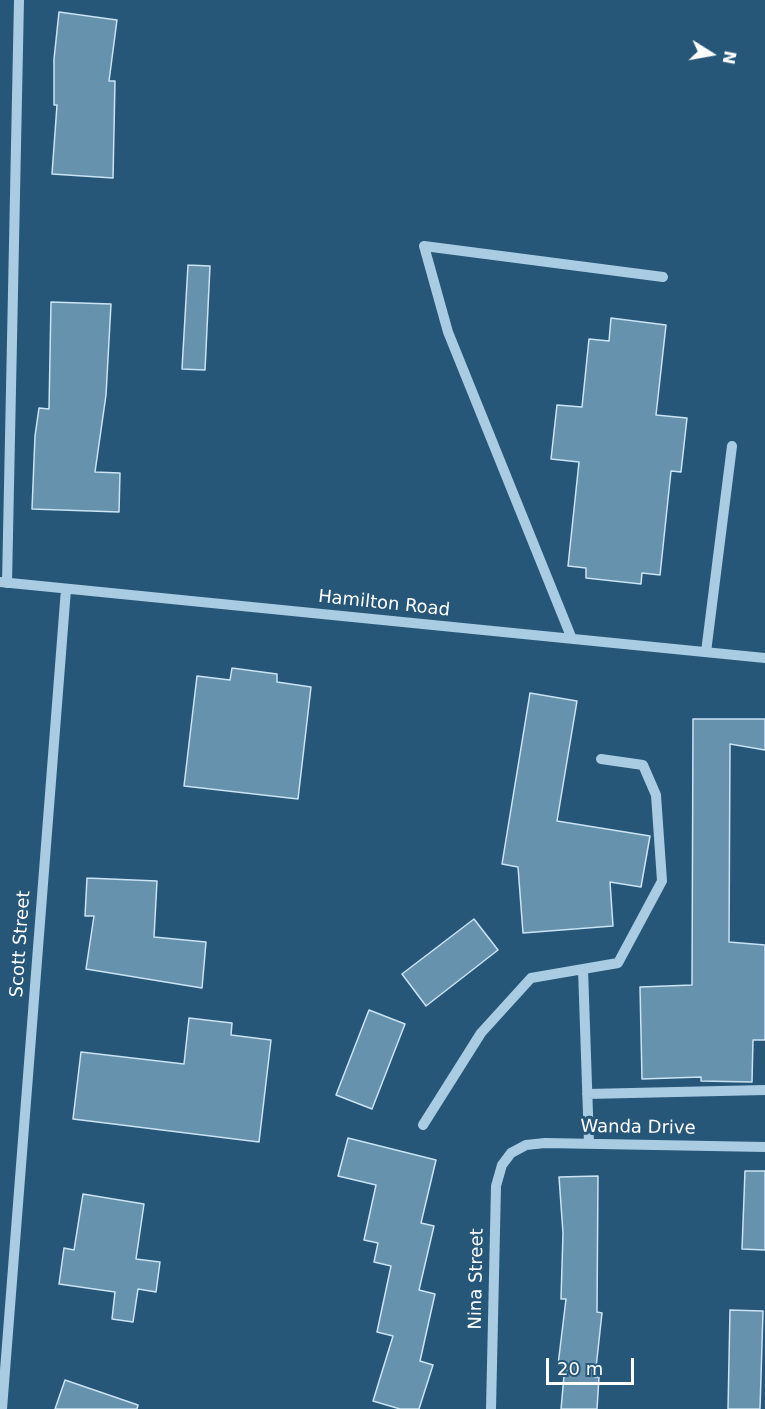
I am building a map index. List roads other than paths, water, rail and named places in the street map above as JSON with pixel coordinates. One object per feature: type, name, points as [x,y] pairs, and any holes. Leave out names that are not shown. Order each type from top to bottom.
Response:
[{"type":"street","points":[[3,582],[19,0]]},
{"type":"street","points":[[572,639],[448,332],[424,246],[663,277]]},
{"type":"street","points":[[706,652],[732,446]]},
{"type":"street","name":"Hamilton Road","points":[[3,582],[765,658]]},
{"type":"street","name":"Scott Street","points":[[2,1409],[66,589]]},
{"type":"street","points":[[423,1125],[481,1033],[531,978],[618,963],[662,881],[656,795],[643,765],[601,759]]},
{"type":"street","points":[[583,969],[589,1143]]},
{"type":"street","points":[[587,1094],[765,1090]]},
{"type":"street","name":"Wanda Drive","points":[[512,1153],[526,1145],[589,1143],[765,1147]]},
{"type":"street","name":"Nina Street","points":[[491,1409],[496,1186],[502,1165],[512,1153]]}]
